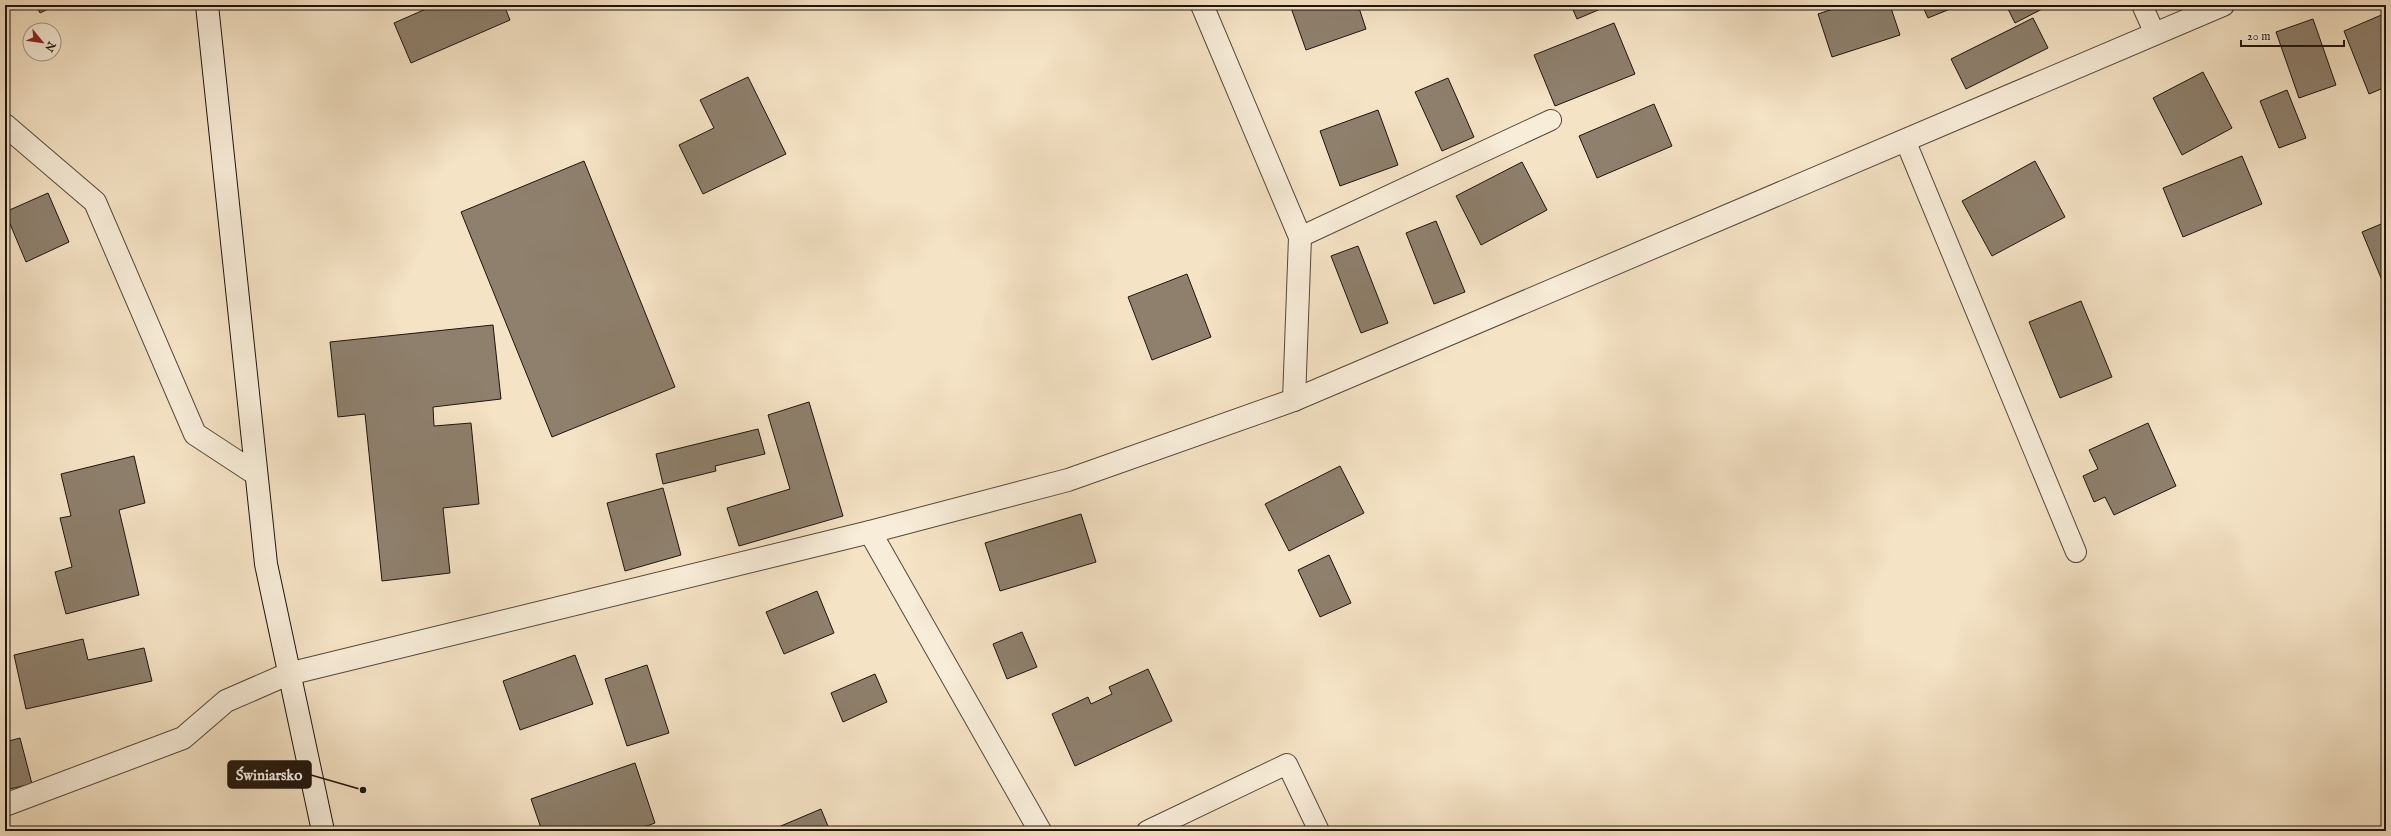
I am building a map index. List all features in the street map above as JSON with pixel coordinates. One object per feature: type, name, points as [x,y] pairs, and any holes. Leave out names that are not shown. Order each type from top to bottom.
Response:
[{"type":"street","points":[[207,5],[266,564],[288,674],[323,831]]},
{"type":"street","points":[[1202,5],[1300,238],[1294,400]]},
{"type":"street","points":[[5,805],[183,738],[226,701],[288,674],[870,532],[1068,480],[1294,400],[2223,5]]},
{"type":"street","points":[[5,125],[95,202],[195,434],[256,474]]},
{"type":"street","points":[[870,532],[1040,831]]},
{"type":"lane","points":[[2142,5],[2155,34]]},
{"type":"lane","points":[[1300,238],[1551,120]]},
{"type":"lane","points":[[1905,140],[2076,552]]},
{"type":"lane","points":[[1147,831],[1287,764],[1319,831]]},
{"type":"building","points":[[36,5],[56,5],[40,13]]},
{"type":"building","points":[[435,5],[504,5],[510,20],[411,63],[394,23]]},
{"type":"building","points":[[1290,5],[1358,5],[1366,29],[1306,50]]},
{"type":"building","points":[[1571,5],[1610,5],[1577,19]]},
{"type":"building","points":[[1832,5],[1890,5],[1900,35],[1832,57],[1818,14],[1833,9]]},
{"type":"building","points":[[1922,5],[1955,5],[1955,7],[1928,18]]},
{"type":"building","points":[[2006,5],[2050,5],[2015,23]]},
{"type":"building","points":[[2386,13],[2386,87],[2369,94],[2344,31]]},
{"type":"building","points":[[2033,18],[2048,48],[1966,89],[1951,59]]},
{"type":"building","points":[[2313,19],[2336,85],[2299,98],[2276,32]]},
{"type":"building","points":[[1614,23],[1635,74],[1555,106],[1534,55]]},
{"type":"building","points":[[2203,72],[2232,128],[2182,155],[2153,98]]},
{"type":"building","points":[[748,77],[786,154],[703,194],[679,145],[714,128],[700,100]]},
{"type":"building","points":[[1448,78],[1474,137],[1442,151],[1415,92]]},
{"type":"building","points":[[2287,90],[2306,138],[2279,148],[2260,101]]},
{"type":"building","points":[[1654,104],[1672,146],[1597,178],[1579,136]]},
{"type":"building","points":[[1378,110],[1398,165],[1340,186],[1320,131]]},
{"type":"building","points":[[2242,156],[2262,204],[2183,237],[2163,188]]},
{"type":"building","points":[[584,161],[675,387],[552,437],[461,212]]},
{"type":"building","points":[[2035,161],[2065,217],[1992,256],[1962,201]]},
{"type":"building","points":[[1522,162],[1547,210],[1481,245],[1456,196]]},
{"type":"building","points":[[48,193],[69,242],[26,262],[5,212]]},
{"type":"building","points":[[1436,221],[1465,292],[1434,304],[1406,233]]},
{"type":"building","points":[[2386,222],[2386,290],[2362,232]]},
{"type":"building","points":[[1358,246],[1388,323],[1361,333],[1331,256]]},
{"type":"building","points":[[1187,274],[1211,337],[1152,360],[1128,297]]},
{"type":"building","points":[[2081,301],[2112,377],[2060,398],[2029,322]]},
{"type":"building","points":[[493,325],[501,399],[433,407],[434,426],[471,423],[479,504],[443,508],[450,573],[382,581],[365,414],[338,417],[330,342]]},
{"type":"building","points":[[809,402],[843,516],[739,546],[727,508],[790,489],[768,415]]},
{"type":"building","points":[[2148,423],[2176,486],[2114,515],[2105,497],[2094,502],[2083,476],[2098,469],[2089,450]]},
{"type":"building","points":[[758,429],[765,454],[715,466],[716,471],[663,484],[656,454]]},
{"type":"building","points":[[134,456],[145,503],[119,510],[139,595],[66,614],[55,572],[72,567],[60,518],[71,516],[61,474]]},
{"type":"building","points":[[1340,466],[1364,513],[1289,551],[1265,504]]},
{"type":"building","points":[[663,488],[681,555],[625,571],[607,503]]},
{"type":"building","points":[[1081,514],[1096,562],[1000,591],[985,543]]},
{"type":"building","points":[[1329,555],[1351,603],[1320,617],[1298,570]]},
{"type":"building","points":[[817,591],[834,633],[784,654],[766,612]]},
{"type":"building","points":[[1022,632],[1037,667],[1007,679],[993,644]]},
{"type":"building","points":[[83,639],[88,660],[144,648],[152,681],[26,709],[14,655]]},
{"type":"building","points":[[575,655],[593,704],[520,730],[503,681]]},
{"type":"building","points":[[647,665],[669,733],[627,746],[605,679]]},
{"type":"building","points":[[1148,669],[1172,721],[1075,766],[1052,714],[1088,697],[1091,704],[1112,694],[1109,687]]},
{"type":"building","points":[[875,674],[887,702],[843,722],[831,693]]},
{"type":"building","points":[[20,738],[32,784],[5,790],[5,742]]},
{"type":"building","points":[[635,763],[655,823],[633,831],[542,831],[531,799]]},
{"type":"building","points":[[821,809],[830,831],[769,831]]},
{"type":"place","name":"Świniarsko","points":[[363,790]]}]
